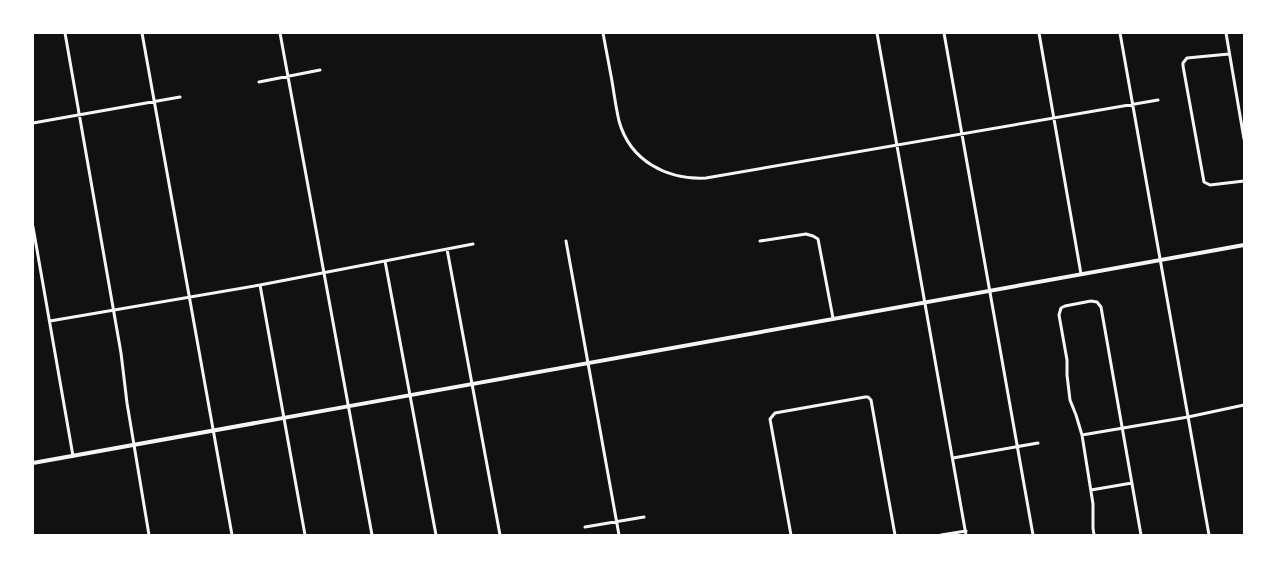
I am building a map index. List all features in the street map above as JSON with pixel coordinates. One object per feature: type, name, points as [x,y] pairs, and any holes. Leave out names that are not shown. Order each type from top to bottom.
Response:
[{"type":"street","points":[[65,33],[114,310],[149,535]]},
{"type":"street","points":[[142,33],[232,535]]},
{"type":"street","points":[[280,33],[372,535]]},
{"type":"street","points":[[603,33],[617,113],[628,140],[641,156],[655,167],[673,176],[695,179],[1158,100]]},
{"type":"street","points":[[878,33],[966,535]]},
{"type":"street","points":[[944,33],[1033,535]]},
{"type":"street","points":[[1039,33],[1082,274]]},
{"type":"street","points":[[1120,33],[1209,535]]},
{"type":"street","points":[[1226,33],[1244,139]]},
{"type":"street","points":[[1229,54],[1188,58],[1183,63],[1183,66],[1204,182],[1210,185],[1244,181]]},
{"type":"street","points":[[259,82],[320,70]]},
{"type":"street","points":[[33,123],[180,97]]},
{"type":"street","points":[[33,227],[51,320],[73,456]]},
{"type":"street","points":[[760,241],[806,234],[818,239],[833,318]]},
{"type":"street","points":[[566,241],[619,535]]},
{"type":"street","points":[[51,320],[260,285],[473,244]]},
{"type":"street","points":[[33,463],[284,419],[925,301],[1244,245]]},
{"type":"street","points":[[447,249],[500,535]]},
{"type":"street","points":[[386,260],[436,535]]},
{"type":"street","points":[[260,285],[305,535]]},
{"type":"street","points":[[1094,535],[1091,490],[1082,435],[1070,400],[1066,375],[1067,360],[1059,314],[1061,308],[1065,306],[1091,301],[1097,302],[1101,307],[1141,535]]},
{"type":"street","points":[[791,535],[770,419],[771,416],[775,413],[865,397],[868,397],[871,400],[895,535]]},
{"type":"street","points":[[1082,435],[1244,406]]},
{"type":"street","points":[[953,458],[1038,442]]},
{"type":"street","points":[[1091,490],[1132,483]]},
{"type":"street","points":[[585,527],[644,518]]},
{"type":"street","points":[[941,535],[966,531]]}]
